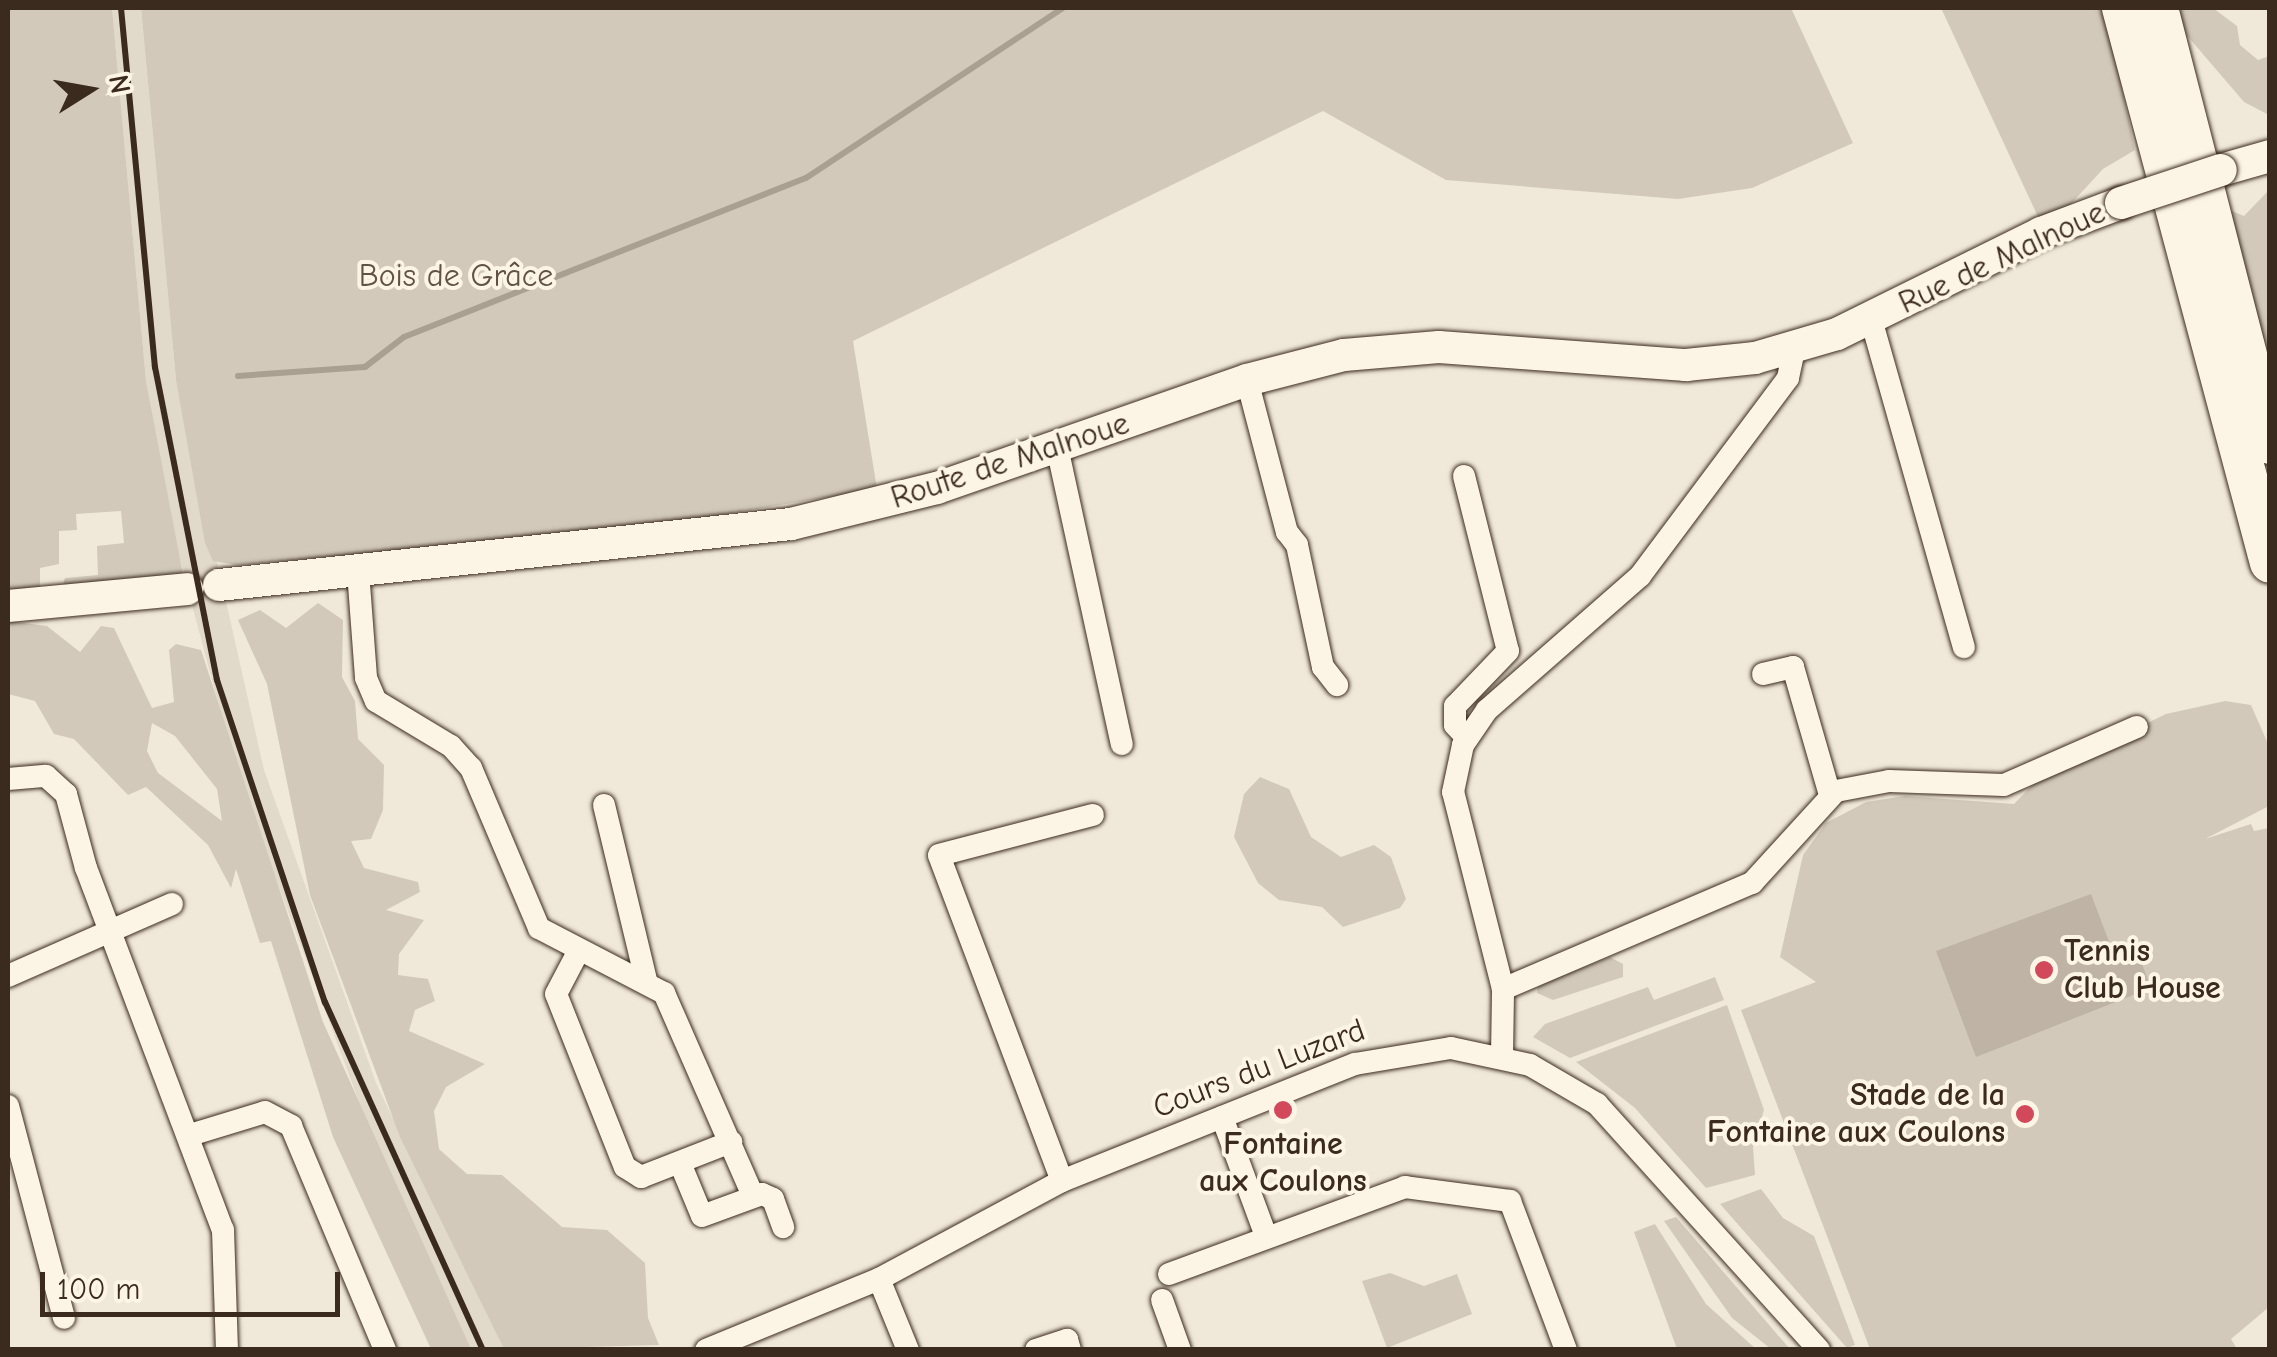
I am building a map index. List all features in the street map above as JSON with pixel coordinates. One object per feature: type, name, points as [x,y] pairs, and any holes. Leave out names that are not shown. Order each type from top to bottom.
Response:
[{"type":"highway","points":[[2122,8],[2270,563]]},
{"type":"highway","points":[[2158,8],[2270,444]]},
{"type":"main road","name":"Rue de Malnoue","points":[[1794,349],[1871,319],[2041,233],[2270,156]]},
{"type":"main road","name":"Route de Malnoue","points":[[8,606],[791,524],[1057,447],[1247,380],[1408,348],[1686,365],[1794,349]]},
{"type":"street","points":[[1871,319],[1964,647]]},
{"type":"street","points":[[1502,1056],[1502,988],[1456,808],[1454,777],[1467,738],[1487,710],[1640,576],[1788,378],[1794,349]]},
{"type":"street","points":[[1247,380],[1305,574],[1323,667],[1336,685]]},
{"type":"street","points":[[1057,447],[1122,744]]},
{"type":"street","points":[[1464,476],[1508,651],[1456,706],[1455,724],[1467,738]]},
{"type":"street","points":[[358,571],[366,678],[376,700],[451,746],[470,768],[526,909],[554,943],[646,980],[679,1012],[753,1196]]},
{"type":"street","points":[[1763,674],[1794,667],[1830,795]]},
{"type":"street","points":[[1502,988],[1752,883],[1830,795],[1872,782],[2004,785],[2137,727]]},
{"type":"street","points":[[8,779],[38,775],[60,784],[190,1136],[226,1248],[227,1350]]},
{"type":"street","points":[[604,805],[646,980]]},
{"type":"street","points":[[1062,1181],[939,855],[1092,815]]},
{"type":"street","points":[[8,976],[172,904]]},
{"type":"street","points":[[577,954],[556,994],[625,1167],[642,1176],[732,1142]]},
{"type":"street","name":"Cours du Luzard","points":[[706,1350],[879,1279],[1062,1181],[1222,1116],[1391,1054],[1452,1048],[1502,1056],[1554,1076],[1612,1118],[1819,1350]]},
{"type":"street","points":[[8,1106],[64,1318]]},
{"type":"street","points":[[190,1136],[264,1112],[291,1126],[385,1350]]},
{"type":"street","points":[[1222,1116],[1266,1236]]},
{"type":"street","points":[[680,1163],[702,1216],[753,1196],[772,1199],[783,1227]]},
{"type":"street","points":[[1169,1274],[1405,1188],[1510,1201],[1566,1350]]},
{"type":"street","points":[[879,1279],[908,1350]]},
{"type":"street","points":[[1162,1300],[1180,1350]]},
{"type":"street","points":[[1036,1350],[1067,1340],[1070,1350]]},
{"type":"shaded area","points":[[112,8],[141,8],[176,380],[264,770],[376,1083],[504,1349],[471,1349],[376,1147],[238,777],[176,545],[146,381]]},
{"type":"green space","points":[[8,8],[112,8],[146,381],[184,580],[62,588],[65,578],[98,575],[97,546],[124,543],[121,511],[76,514],[77,530],[59,531],[59,564],[40,568],[40,592],[8,596]]},
{"type":"green space","name":"Bois de Grâce","points":[[141,8],[1791,8],[1853,143],[1752,188],[1678,199],[1446,180],[1323,111],[853,341],[877,489],[630,530],[238,565],[213,561],[205,543],[176,380]]},
{"type":"green space","points":[[1941,8],[2105,8],[2135,150],[2103,169],[2045,232]]},
{"type":"green space","points":[[2175,8],[2213,8],[2237,26],[2240,45],[2258,60],[2269,56],[2269,115],[2244,102],[2184,32]]},
{"type":"green space","points":[[2269,190],[2269,402],[2212,203],[2244,216]]},
{"type":"green space","points":[[318,603],[343,620],[342,677],[355,701],[358,739],[384,765],[383,810],[371,839],[351,841],[364,868],[418,882],[420,892],[386,910],[424,920],[399,954],[398,975],[428,979],[435,1001],[415,1010],[409,1031],[485,1064],[446,1087],[434,1111],[439,1149],[467,1174],[502,1175],[562,1227],[607,1230],[645,1263],[648,1318],[659,1345],[504,1349],[400,1137],[310,895],[267,684],[238,620],[260,610],[286,628]]},
{"type":"green space","points":[[8,621],[47,626],[80,652],[101,626],[114,628],[152,708],[174,702],[169,650],[176,644],[201,650],[323,1022],[471,1349],[431,1349],[333,1137],[271,941],[260,943],[236,869],[231,888],[208,845],[146,787],[128,795],[74,739],[54,734],[35,701],[8,694]],"holes":[[[152,723],[175,736],[217,789],[222,821],[158,773],[147,751]]]},
{"type":"green space","name":"Stade de la Fontaine aux Coulons","points":[[2225,701],[2251,705],[2269,746],[2269,806],[2205,839],[2251,824],[2254,831],[2269,828],[2269,1307],[2231,1339],[2237,1349],[1870,1349],[1741,1010],[1816,982],[1780,957],[1803,855],[1826,823],[1866,802],[1905,796],[2014,804],[2043,774],[2166,714]]},
{"type":"green space","points":[[1260,777],[1289,789],[1311,837],[1341,857],[1374,845],[1391,857],[1406,899],[1400,908],[1343,927],[1322,907],[1279,900],[1258,883],[1234,837],[1244,794]]},
{"type":"green space","points":[[1610,957],[1623,964],[1623,977],[1553,1000],[1537,993],[1538,985]]},
{"type":"green space","points":[[1715,977],[1724,1000],[1570,1058],[1533,1037],[1545,1024],[1648,987],[1654,1000]]},
{"type":"green space","points":[[1727,1005],[1764,1110],[1753,1147],[1755,1175],[1706,1188],[1635,1108],[1576,1062]]},
{"type":"green space","points":[[1761,1189],[1783,1218],[1814,1236],[1855,1345],[1847,1348],[1720,1204]]},
{"type":"green space","points":[[1676,1217],[1790,1349],[1771,1349],[1732,1318],[1664,1221]]},
{"type":"green space","points":[[1655,1224],[1706,1304],[1756,1349],[1677,1349],[1634,1232]]},
{"type":"green space","points":[[1390,1273],[1424,1286],[1457,1274],[1472,1314],[1387,1348],[1362,1281]]},
{"type":"building","name":"Tennis Club House","points":[[2091,894],[2113,952],[2134,943],[2151,988],[1976,1057],[1936,951]]},
{"type":"waterway","points":[[238,376],[365,367],[404,337],[806,178],[1063,8]]},
{"type":"railway","points":[[121,8],[155,367],[217,680],[325,1002],[483,1350]]},
{"type":"place","name":"Tennis Club House","points":[[2044,970]]},
{"type":"place","name":"Fontaine aux Coulons","points":[[1283,1110]]},
{"type":"place","name":"Stade de la Fontaine aux Coulons","points":[[2025,1114]]}]
